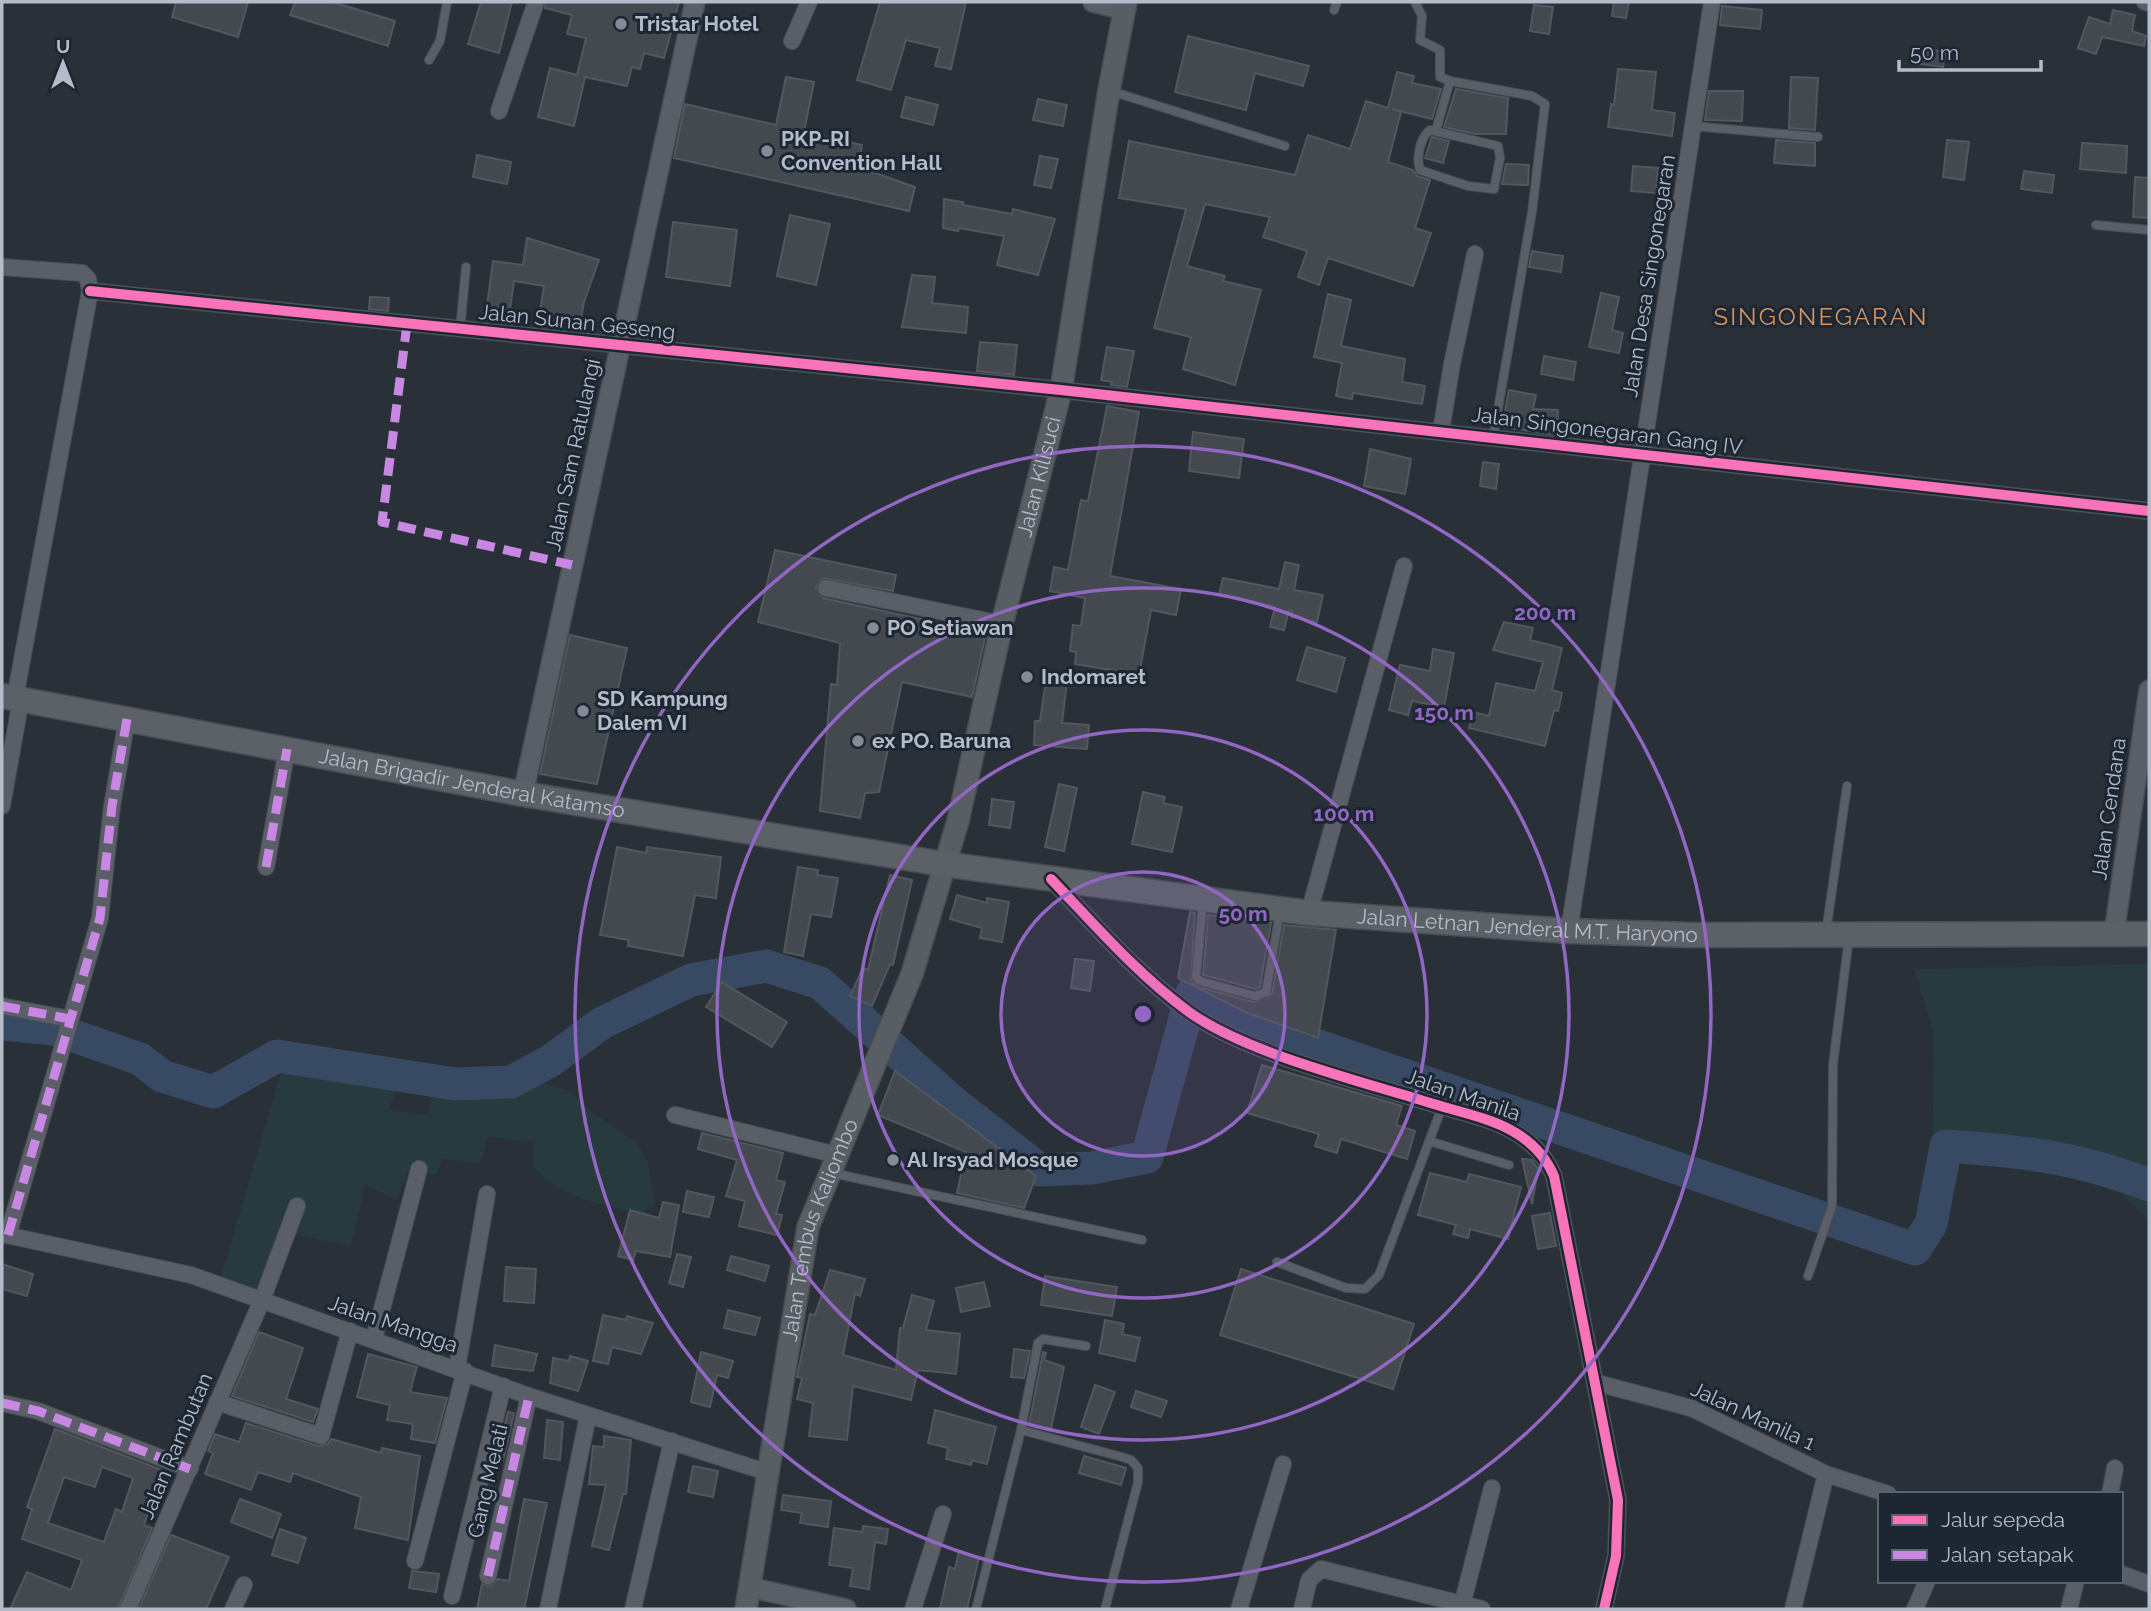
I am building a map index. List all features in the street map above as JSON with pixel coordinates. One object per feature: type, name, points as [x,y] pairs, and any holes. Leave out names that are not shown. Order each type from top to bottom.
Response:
[{"type":"main road","name":"Jalan Kilisuci","points":[[943,864],[958,821],[1002,624],[1061,390],[1109,90],[1126,6]]},
{"type":"main road","name":"Jalan Brigadir Jenderal Katamso","points":[[13,698],[523,794],[943,864]]},
{"type":"main road","name":"Jalan Letnan Jenderal M.T. Haryono","points":[[943,864],[1309,914],[1569,931],[1691,935],[2149,934]]},
{"type":"main road","name":"Jalan Tembus Kaliombo","points":[[746,1609],[766,1472],[808,1227],[892,1028],[912,974],[943,864]]},
{"type":"street","points":[[499,111],[536,2]]},
{"type":"street","name":"Jalan Sam Ratulangi","points":[[523,794],[695,2]]},
{"type":"street","points":[[792,41],[809,2]]},
{"type":"street","points":[[1093,2],[1126,6]]},
{"type":"street","name":"Jalan Desa Singonegaran","points":[[1569,931],[1712,2]]},
{"type":"street","points":[[1441,431],[1475,254]]},
{"type":"street","points":[[2,267],[82,273],[88,279],[90,291],[13,698],[2,806]]},
{"type":"street","name":"Jalan Sunan Geseng","points":[[90,291],[1061,390]]},
{"type":"street","name":"Jalan Singonegaran Gang IV","points":[[1061,390],[2149,511]]},
{"type":"street","points":[[1309,914],[1404,566]]},
{"type":"street","points":[[826,587],[1002,624]]},
{"type":"street","name":"Jalan Cendana","points":[[2114,934],[2149,690]]},
{"type":"street","points":[[5,1234],[100,918],[112,806],[127,719]]},
{"type":"street","points":[[266,867],[287,749]]},
{"type":"street","name":"Jalan Manila","points":[[1051,879],[1135,968],[1186,1010],[1270,1051],[1518,1133],[1536,1145],[1547,1159],[1554,1176],[1597,1383],[1619,1518],[1616,1556],[1604,1609]]},
{"type":"street","points":[[2,1006],[72,1015]]},
{"type":"street","points":[[675,1115],[833,1164]]},
{"type":"street","points":[[374,1339],[419,1169]]},
{"type":"street","points":[[415,1561],[461,1370],[487,1194]]},
{"type":"street","name":"Jalan Rambutan","points":[[128,1609],[262,1300],[297,1206]]},
{"type":"street","name":"Jalan Mangga","points":[[5,1234],[191,1275],[587,1416],[766,1472]]},
{"type":"street","points":[[217,1402],[321,1436],[350,1331]]},
{"type":"street","name":"Jalan Manila 1","points":[[1597,1383],[1691,1408],[1826,1474],[1882,1492]]},
{"type":"street","points":[[453,1596],[503,1386]]},
{"type":"street","name":"Gang Melati","points":[[488,1576],[529,1396]]},
{"type":"street","points":[[2,1403],[38,1411],[190,1469]]},
{"type":"street","points":[[548,1609],[587,1416]]},
{"type":"street","points":[[633,1609],[673,1441]]},
{"type":"street","points":[[1239,1609],[1283,1464]]},
{"type":"street","points":[[2110,1492],[2115,1468]]},
{"type":"street","points":[[1793,1609],[1826,1474]]},
{"type":"street","points":[[1461,1607],[1492,1488]]},
{"type":"street","points":[[913,1609],[943,1514]]},
{"type":"street","points":[[1302,1609],[1309,1580],[1321,1569],[1461,1607],[1482,1609]]},
{"type":"street","points":[[2123,1575],[2149,1584]]},
{"type":"street","points":[[1915,1609],[1926,1583]]},
{"type":"street","points":[[2069,1609],[2076,1583]]},
{"type":"street","points":[[233,1609],[244,1585]]},
{"type":"street","points":[[749,1587],[846,1609]]},
{"type":"lane","points":[[429,61],[440,41],[447,2]]},
{"type":"lane","points":[[1415,2],[1422,16],[1420,40],[1440,50],[1440,77],[1532,96],[1545,104],[1532,212],[1493,438]]},
{"type":"lane","points":[[1436,130],[1450,81]]},
{"type":"lane","points":[[1109,90],[1285,146]]},
{"type":"lane","points":[[1693,126],[1818,137]]},
{"type":"lane","points":[[1430,130],[1436,130],[1498,146],[1500,158],[1494,189],[1468,186],[1420,170],[1418,159],[1423,137],[1430,130]]},
{"type":"lane","points":[[2096,225],[2149,230]]},
{"type":"lane","points":[[460,330],[466,267]]},
{"type":"lane","points":[[1808,1276],[1832,1206],[1837,935],[1847,786]]},
{"type":"lane","points":[[1203,898],[1196,977],[1200,981],[1255,996],[1266,992],[1280,910]]},
{"type":"lane","points":[[1277,1262],[1346,1288],[1366,1289],[1379,1275],[1442,1107]]},
{"type":"lane","points":[[1429,1141],[1509,1165]]},
{"type":"lane","points":[[833,1164],[1142,1240]]},
{"type":"lane","points":[[976,1609],[1021,1430],[1040,1340],[1086,1346]]},
{"type":"lane","points":[[1021,1430],[1122,1457],[1131,1460],[1138,1468],[1138,1482],[1104,1609]]},
{"type":"green space","points":[[2149,964],[2149,1220],[2122,1193],[2042,1169],[1932,1153],[1934,1034],[1914,969]]},
{"type":"green space","points":[[281,1072],[343,1072],[400,1081],[388,1110],[428,1115],[433,1089],[547,1084],[571,1092],[590,1111],[637,1143],[648,1162],[655,1204],[641,1214],[569,1193],[532,1166],[535,1142],[488,1137],[480,1163],[443,1159],[436,1175],[408,1172],[397,1200],[365,1184],[351,1246],[292,1234],[270,1301],[218,1287]]},
{"type":"building","points":[[176,2],[248,2],[238,37],[172,17]]},
{"type":"building","points":[[295,2],[333,2],[395,21],[388,46],[290,15]]},
{"type":"building","points":[[481,2],[512,2],[499,53],[468,44]]},
{"type":"building","points":[[546,2],[679,2],[664,58],[644,53],[640,69],[632,67],[627,86],[585,77],[574,126],[538,117],[550,68],[577,75],[586,38],[567,34],[572,15],[545,8]]},
{"type":"building","points":[[880,2],[966,2],[951,69],[935,66],[940,48],[906,40],[891,90],[857,80]]},
{"type":"building","points":[[1614,2],[1629,2],[1626,18],[1612,16]]},
{"type":"building","points":[[1534,5],[1553,7],[1549,34],[1530,31]]},
{"type":"building","points":[[1722,6],[1762,10],[1760,29],[1720,25]]},
{"type":"building","points":[[2113,10],[2135,15],[2132,31],[2146,36],[2144,46],[2102,37],[2096,54],[2078,48],[2089,17],[2110,24]]},
{"type":"building","points":[[1188,36],[1309,66],[1303,86],[1255,73],[1246,110],[1175,92]]},
{"type":"building","points":[[1922,48],[1946,52],[1943,67],[1920,64]]},
{"type":"building","points":[[1618,69],[1656,72],[1652,110],[1675,113],[1672,136],[1608,127],[1611,104],[1614,105]]},
{"type":"building","points":[[1397,72],[1414,76],[1412,83],[1441,89],[1432,119],[1392,109],[1401,112],[1388,162],[1413,170],[1417,176],[1430,180],[1415,228],[1431,233],[1413,286],[1328,258],[1319,285],[1298,277],[1307,251],[1263,237],[1270,217],[1205,204],[1187,266],[1225,276],[1223,281],[1261,290],[1235,385],[1183,369],[1191,337],[1154,328],[1186,209],[1119,198],[1129,141],[1295,175],[1308,135],[1350,149],[1366,101],[1388,108]]},
{"type":"building","name":"PKP-RI Convention Hall","points":[[786,77],[814,82],[804,132],[862,145],[858,167],[915,187],[909,211],[674,158],[685,104],[776,125]]},
{"type":"building","points":[[1791,77],[1818,78],[1815,130],[1789,128]]},
{"type":"building","points":[[1456,89],[1508,98],[1506,134],[1475,134],[1444,127]]},
{"type":"building","points":[[1709,91],[1743,91],[1742,121],[1705,120]]},
{"type":"building","points":[[906,97],[938,105],[933,125],[901,117]]},
{"type":"building","points":[[1038,99],[1067,105],[1063,126],[1033,120]]},
{"type":"building","points":[[1432,137],[1449,141],[1443,163],[1425,158]]},
{"type":"building","points":[[1776,140],[1815,143],[1815,166],[1774,163]]},
{"type":"building","points":[[1947,140],[1969,142],[1964,180],[1943,177]]},
{"type":"building","points":[[2082,143],[2127,146],[2126,173],[2080,169]]},
{"type":"building","points":[[477,155],[511,162],[507,184],[473,177]]},
{"type":"building","points":[[1040,156],[1058,159],[1051,188],[1034,185]]},
{"type":"building","points":[[1506,164],[1529,165],[1528,185],[1502,184]]},
{"type":"building","points":[[1633,166],[1658,168],[1656,193],[1631,191]]},
{"type":"building","points":[[2024,171],[2054,175],[2052,193],[2021,189]]},
{"type":"building","points":[[2135,177],[2149,178],[2149,218],[2133,217]]},
{"type":"building","points":[[944,199],[1012,214],[1013,209],[1055,219],[1038,275],[997,265],[1004,236],[943,228]]},
{"type":"building","points":[[790,215],[830,224],[816,285],[777,276]]},
{"type":"building","points":[[673,222],[737,230],[730,286],[666,277]]},
{"type":"building","points":[[527,238],[599,260],[584,302],[579,330],[538,323],[544,286],[514,281],[509,316],[486,313],[493,261],[523,265]]},
{"type":"building","points":[[1532,251],[1563,256],[1561,272],[1529,267]]},
{"type":"building","points":[[912,275],[935,277],[932,303],[968,307],[966,333],[902,327]]},
{"type":"building","points":[[1601,293],[1619,297],[1612,330],[1623,333],[1619,353],[1589,347]]},
{"type":"building","points":[[1328,294],[1351,300],[1341,346],[1405,359],[1402,382],[1425,386],[1422,404],[1353,393],[1352,399],[1336,396],[1342,363],[1314,357]]},
{"type":"building","points":[[370,297],[389,298],[388,311],[369,309]]},
{"type":"building","points":[[980,342],[1017,345],[1014,375],[977,371]]},
{"type":"building","points":[[1107,347],[1134,351],[1127,387],[1111,385],[1112,382],[1101,380]]},
{"type":"building","points":[[1544,356],[1576,362],[1573,380],[1541,374]]},
{"type":"building","points":[[1509,390],[1536,395],[1533,409],[1558,410],[1557,435],[1502,427]]},
{"type":"building","points":[[1107,406],[1139,412],[1110,576],[1181,589],[1176,615],[1151,610],[1139,675],[1075,664],[1076,652],[1070,651],[1073,625],[1081,626],[1085,598],[1050,591],[1054,567],[1068,570],[1081,500],[1088,501]]},
{"type":"building","points":[[1193,432],[1244,439],[1239,478],[1189,471]]},
{"type":"building","points":[[1370,449],[1411,459],[1405,494],[1364,486]]},
{"type":"building","points":[[1483,462],[1499,464],[1496,489],[1480,486]]},
{"type":"building","name":"PO Setiawan","points":[[775,550],[896,575],[893,591],[823,578],[816,587],[823,598],[986,633],[972,697],[902,682],[879,792],[865,793],[860,818],[820,811],[831,684],[837,685],[840,643],[758,622]]},
{"type":"building","points":[[1285,562],[1299,565],[1294,590],[1323,595],[1317,622],[1291,617],[1292,611],[1289,610],[1284,630],[1270,627],[1275,607],[1219,595],[1223,578],[1279,589]]},
{"type":"building","points":[[1504,622],[1533,628],[1530,640],[1562,648],[1552,690],[1562,693],[1558,711],[1554,710],[1545,746],[1469,728],[1473,712],[1489,716],[1496,683],[1535,691],[1543,662],[1493,650]]},
{"type":"building","name":"SD Kampung Dalem VI","points":[[570,635],[627,648],[597,784],[540,774]]},
{"type":"building","points":[[1307,647],[1345,658],[1336,692],[1297,680]]},
{"type":"building","points":[[1433,649],[1454,653],[1444,707],[1412,701],[1408,715],[1389,710],[1400,665],[1430,671]]},
{"type":"building","points":[[1046,680],[1067,682],[1062,723],[1089,725],[1087,749],[1034,745],[1035,721],[1040,721]]},
{"type":"building","points":[[1059,784],[1077,788],[1064,851],[1045,847]]},
{"type":"building","points":[[1143,792],[1165,797],[1163,803],[1182,807],[1172,852],[1132,844]]},
{"type":"building","points":[[992,799],[1014,802],[1010,828],[989,825]]},
{"type":"building","points":[[617,847],[646,853],[647,847],[721,857],[716,898],[695,895],[683,956],[628,946],[629,940],[600,935]]},
{"type":"building","points":[[798,867],[818,870],[817,875],[838,878],[831,917],[811,914],[803,956],[784,952]]},
{"type":"building","points":[[890,875],[912,880],[893,965],[890,964],[872,1006],[850,996],[863,968],[868,970]]},
{"type":"building","points":[[957,895],[987,903],[987,898],[1009,902],[1002,942],[980,938],[982,928],[950,919]]},
{"type":"building","points":[[1190,912],[1195,913],[1191,981],[1198,987],[1253,1002],[1272,994],[1284,925],[1336,930],[1318,1038],[1245,1012],[1178,978]]},
{"type":"building","points":[[1208,915],[1271,923],[1260,987],[1255,989],[1203,975]]},
{"type":"building","points":[[1075,959],[1094,961],[1090,991],[1071,988]]},
{"type":"building","points":[[722,982],[787,1022],[772,1047],[706,1007]]},
{"type":"building","points":[[1262,1065],[1402,1106],[1396,1125],[1415,1131],[1407,1159],[1341,1139],[1337,1153],[1315,1146],[1319,1134],[1247,1113]]},
{"type":"building","points":[[895,1071],[1036,1176],[1024,1208],[957,1193],[966,1152],[878,1115]]},
{"type":"building","points":[[702,1133],[783,1153],[776,1180],[785,1182],[776,1214],[782,1215],[777,1235],[739,1226],[745,1201],[726,1196],[737,1160],[698,1149]]},
{"type":"building","points":[[1522,1159],[1532,1160],[1538,1169],[1532,1204]]},
{"type":"building","points":[[1430,1173],[1467,1182],[1469,1174],[1521,1187],[1508,1239],[1470,1229],[1468,1238],[1453,1234],[1456,1225],[1418,1215]]},
{"type":"building","points":[[687,1191],[714,1197],[709,1217],[683,1212]]},
{"type":"building","points":[[663,1202],[679,1205],[670,1257],[636,1251],[633,1260],[618,1256],[630,1210],[659,1218]]},
{"type":"building","points":[[1550,1213],[1556,1246],[1538,1249],[1532,1216]]},
{"type":"building","points":[[677,1254],[691,1257],[683,1287],[669,1283]]},
{"type":"building","points":[[731,1256],[769,1266],[765,1281],[727,1270]]},
{"type":"building","points":[[2,1264],[33,1274],[27,1296],[2,1289]]},
{"type":"building","points":[[506,1267],[536,1269],[534,1303],[504,1301]]},
{"type":"building","points":[[1241,1269],[1414,1324],[1393,1389],[1220,1335]]},
{"type":"building","points":[[830,1270],[865,1279],[860,1296],[855,1294],[843,1355],[896,1370],[900,1328],[903,1328],[912,1295],[934,1301],[926,1330],[960,1334],[956,1374],[918,1370],[911,1400],[853,1386],[847,1440],[809,1436],[813,1403],[797,1399],[802,1378],[797,1377],[810,1314],[815,1315]]},
{"type":"building","points":[[1045,1276],[1117,1287],[1112,1316],[1041,1305]]},
{"type":"building","points":[[984,1282],[990,1306],[961,1312],[956,1288]]},
{"type":"building","points":[[728,1310],[760,1318],[755,1335],[724,1328]]},
{"type":"building","points":[[603,1315],[626,1320],[627,1316],[653,1323],[641,1354],[612,1347],[608,1364],[593,1361]]},
{"type":"building","points":[[1105,1320],[1124,1324],[1122,1334],[1140,1338],[1135,1361],[1099,1353]]},
{"type":"building","points":[[259,1332],[303,1348],[286,1399],[318,1409],[313,1422],[232,1396]]},
{"type":"building","points":[[495,1345],[537,1354],[533,1371],[492,1366]]},
{"type":"building","points":[[1014,1349],[1030,1351],[1024,1378],[1011,1377]]},
{"type":"building","points":[[701,1352],[733,1361],[728,1378],[717,1375],[710,1407],[691,1402]]},
{"type":"building","points":[[1043,1352],[1046,1353],[1044,1360],[1064,1367],[1051,1429],[1029,1425]]},
{"type":"building","points":[[368,1354],[417,1367],[410,1392],[447,1398],[435,1443],[411,1439],[413,1424],[387,1420],[390,1405],[357,1397]]},
{"type":"building","points":[[570,1356],[588,1361],[578,1391],[550,1383],[553,1358],[569,1361]]},
{"type":"building","points":[[1095,1385],[1115,1392],[1099,1434],[1081,1427]]},
{"type":"building","points":[[1136,1391],[1167,1401],[1161,1417],[1131,1407]]},
{"type":"building","points":[[935,1410],[996,1427],[987,1464],[972,1460],[971,1465],[946,1459],[948,1448],[928,1443]]},
{"type":"building","points":[[508,1412],[514,1413],[503,1461],[496,1460]]},
{"type":"building","points":[[547,1420],[563,1422],[560,1460],[544,1458]]},
{"type":"building","points":[[246,1423],[318,1446],[328,1444],[331,1439],[381,1453],[382,1448],[420,1456],[408,1540],[355,1528],[361,1497],[293,1473],[290,1482],[258,1472],[251,1490],[205,1474],[213,1453],[208,1451],[215,1434],[239,1442]]},
{"type":"building","points":[[55,1429],[162,1470],[144,1525],[152,1528],[118,1609],[10,1609],[27,1572],[71,1590],[82,1560],[22,1539],[32,1509],[27,1507]],"holes":[[[102,1467],[133,1478],[122,1512],[116,1509],[104,1542],[48,1523],[64,1477],[95,1487]]]},
{"type":"building","points":[[604,1436],[631,1440],[626,1494],[623,1494],[609,1550],[592,1546],[606,1485],[589,1484],[593,1446],[604,1447]]},
{"type":"building","points":[[1084,1456],[1126,1468],[1121,1485],[1079,1473]]},
{"type":"building","points":[[693,1466],[718,1471],[713,1497],[688,1492]]},
{"type":"building","points":[[783,1495],[831,1501],[828,1527],[800,1523],[802,1513],[781,1510]]},
{"type":"building","points":[[240,1499],[281,1514],[272,1538],[231,1522]]},
{"type":"building","points":[[524,1499],[547,1503],[524,1609],[477,1609],[482,1584],[490,1586],[498,1579],[509,1581]]},
{"type":"building","points":[[863,1526],[888,1529],[886,1544],[875,1542],[869,1589],[850,1586],[853,1568],[829,1565],[834,1528],[862,1532]]},
{"type":"building","points":[[280,1529],[306,1538],[298,1563],[272,1555]]},
{"type":"building","points":[[171,1535],[229,1557],[206,1609],[139,1609]]},
{"type":"building","points":[[959,1551],[979,1557],[967,1609],[940,1609],[949,1567],[955,1569]]},
{"type":"building","points":[[412,1571],[439,1574],[436,1592],[409,1588]]},
{"type":"waterway","points":[[2,1024],[54,1029],[140,1059],[162,1076],[213,1092],[277,1056],[455,1084],[511,1082],[550,1061],[602,1023],[691,980],[766,966],[820,983],[953,1102],[1040,1170],[1092,1168],[1147,1157],[1192,993],[1248,1022],[1915,1249],[1931,1224],[1946,1146],[2049,1157],[2098,1168],[2149,1185]]},
{"type":"marked path","points":[[407,324],[382,522],[572,565]]},
{"type":"marked path","points":[[8,1235],[100,918],[112,806],[127,719]]},
{"type":"marked path","points":[[266,867],[287,749]]},
{"type":"marked path","points":[[2,1006],[70,1019]]},
{"type":"marked path","points":[[488,1576],[529,1396]]},
{"type":"marked path","points":[[2,1403],[38,1411],[190,1469]]},
{"type":"cycle path","points":[[90,291],[1061,390],[2149,511]]},
{"type":"cycle path","points":[[1051,879],[1152,982],[1189,1012],[1213,1027],[1303,1064],[1501,1125],[1531,1144],[1544,1158],[1554,1176],[1618,1500],[1616,1556],[1604,1609]]},
{"type":"place","name":"Tristar Hotel","points":[[621,24]]},
{"type":"place","name":"PKP-RI Convention Hall","points":[[767,151]]},
{"type":"place","name":"PO Setiawan","points":[[873,628]]},
{"type":"place","name":"Indomaret","points":[[1027,677]]},
{"type":"place","name":"SD Kampung Dalem VI","points":[[583,711]]},
{"type":"place","name":"ex PO. Baruna","points":[[858,741]]},
{"type":"place","name":"Al Irsyad Mosque","points":[[893,1160]]},
{"type":"district","name":"SINGONEGARAN","points":[[1821,317]]}]
